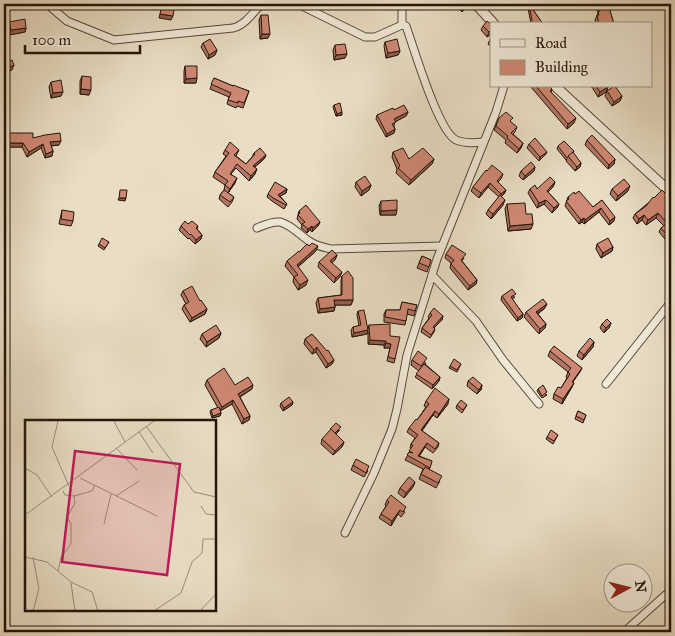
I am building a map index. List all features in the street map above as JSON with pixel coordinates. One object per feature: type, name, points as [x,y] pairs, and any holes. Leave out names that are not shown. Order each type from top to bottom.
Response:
[{"type":"street","points":[[47,4],[73,24],[114,40],[233,28],[244,22],[261,4]]},
{"type":"street","points":[[298,4],[365,37],[374,37],[402,25]]},
{"type":"street","points":[[402,4],[402,25]]},
{"type":"street","points":[[476,4],[492,22]]},
{"type":"street","points":[[402,25],[406,26],[424,79],[445,128],[456,140],[471,143],[483,142]]},
{"type":"street","points":[[345,533],[374,473],[392,429],[407,355],[432,275],[496,112],[503,88]]},
{"type":"street","points":[[557,88],[671,193]]},
{"type":"street","points":[[257,228],[278,222],[285,224],[311,242],[331,249],[442,246]]},
{"type":"street","points":[[432,275],[476,321],[503,360],[539,404]]},
{"type":"street","points":[[606,384],[671,302]]},
{"type":"street","points":[[624,632],[671,590]]},
{"type":"building","points":[[162,4],[175,4],[173,16],[160,14]]},
{"type":"building","points":[[529,4],[542,22],[532,21]]},
{"type":"building","points":[[598,4],[608,4],[613,22],[599,22],[597,15],[599,15],[598,12],[600,11]]},
{"type":"building","points":[[261,15],[268,15],[270,34],[262,34]]},
{"type":"building","points":[[25,19],[26,28],[11,30],[9,22]]},
{"type":"building","points":[[487,21],[490,23],[490,32],[489,32],[483,26]]},
{"type":"building","points":[[210,39],[217,50],[209,55],[203,43]]},
{"type":"building","points":[[397,39],[400,51],[388,53],[385,42]]},
{"type":"building","points":[[345,44],[347,54],[336,55],[335,45]]},
{"type":"building","points":[[12,60],[14,65],[4,70],[4,63]]},
{"type":"building","points":[[185,66],[197,66],[197,78],[186,79]]},
{"type":"building","points":[[82,76],[91,77],[91,90],[81,89]]},
{"type":"building","points":[[214,78],[249,91],[244,103],[228,100],[231,93],[211,84]]},
{"type":"building","points":[[61,80],[63,92],[53,93],[51,82]]},
{"type":"building","points":[[538,88],[552,89],[550,91],[576,118],[568,124]]},
{"type":"building","points":[[597,88],[606,88],[600,92]]},
{"type":"building","points":[[611,88],[616,88],[622,96],[614,102],[607,91]]},
{"type":"building","points":[[340,103],[342,112],[337,114],[334,105]]},
{"type":"building","points":[[404,105],[408,112],[394,119],[396,122],[392,124],[395,129],[387,134],[377,115]]},
{"type":"building","points":[[506,112],[513,118],[510,121],[517,127],[511,133],[523,143],[519,149],[496,126],[499,118]]},
{"type":"building","points":[[4,133],[33,133],[33,138],[60,133],[61,141],[50,142],[53,151],[46,154],[43,144],[29,152],[23,143],[4,143]]},
{"type":"building","points":[[592,135],[615,159],[609,165],[587,140]]},
{"type":"building","points":[[535,138],[547,152],[540,157],[529,144]]},
{"type":"building","points":[[564,141],[574,151],[567,158],[558,146]]},
{"type":"building","points":[[230,142],[239,150],[234,155],[246,164],[260,148],[266,155],[253,166],[257,169],[251,176],[237,164],[230,174],[237,178],[230,189],[225,185],[228,181],[215,172],[229,153],[225,150]]},
{"type":"building","points":[[403,148],[409,159],[423,148],[434,159],[411,180],[398,168],[400,166],[393,152]]},
{"type":"building","points":[[573,152],[581,163],[577,167],[568,156]]},
{"type":"building","points":[[531,162],[535,167],[525,176],[521,171]]},
{"type":"building","points":[[492,165],[503,174],[497,181],[506,190],[501,194],[490,183],[481,193],[473,187]]},
{"type":"building","points":[[365,176],[371,185],[362,191],[356,182]]},
{"type":"building","points":[[550,177],[555,182],[547,191],[559,204],[554,208],[546,200],[539,203],[530,189],[535,185],[537,189]]},
{"type":"building","points":[[624,179],[630,186],[618,196],[612,189]]},
{"type":"building","points":[[275,182],[287,189],[278,195],[286,205],[268,194]]},
{"type":"building","points":[[120,190],[127,190],[126,198],[119,198]]},
{"type":"building","points":[[224,190],[234,197],[230,202],[220,195]]},
{"type":"building","points":[[662,190],[671,199],[671,240],[661,228],[667,223],[658,213],[648,220],[644,215],[639,219],[635,214]]},
{"type":"building","points":[[579,191],[593,207],[602,200],[615,217],[610,221],[601,208],[585,220],[584,218],[581,220],[566,201],[574,192],[575,194]]},
{"type":"building","points":[[500,195],[505,200],[493,214],[488,210]]},
{"type":"building","points":[[397,200],[397,210],[381,211],[381,201]]},
{"type":"building","points":[[525,203],[526,214],[532,214],[533,224],[510,226],[507,204]]},
{"type":"building","points":[[306,205],[320,222],[313,228],[312,226],[308,229],[302,224],[305,222],[298,215],[299,211]]},
{"type":"building","points":[[62,210],[74,212],[73,221],[61,219]]},
{"type":"building","points":[[185,221],[188,224],[192,221],[198,226],[196,228],[202,235],[196,240],[181,226]]},
{"type":"building","points":[[102,238],[109,242],[105,248],[99,244]]},
{"type":"building","points":[[608,238],[613,247],[603,253],[597,244]]},
{"type":"building","points":[[312,243],[318,246],[297,265],[308,280],[300,285],[294,277],[298,275],[287,261],[307,244],[309,246]]},
{"type":"building","points":[[452,245],[466,254],[461,260],[477,280],[470,286],[451,264],[454,260],[446,254]]},
{"type":"building","points":[[332,250],[337,255],[330,261],[342,272],[336,278],[319,262]]},
{"type":"building","points":[[422,256],[431,260],[429,267],[419,263]]},
{"type":"building","points":[[348,271],[353,278],[353,300],[334,300],[335,307],[320,309],[318,298],[342,295],[342,276]]},
{"type":"building","points":[[192,286],[207,309],[192,318],[184,305],[189,302],[183,291]]},
{"type":"building","points":[[512,289],[516,294],[511,297],[523,314],[518,318],[502,296]]},
{"type":"building","points":[[543,299],[547,304],[536,312],[546,324],[540,329],[526,312]]},
{"type":"building","points":[[402,302],[417,305],[415,311],[408,309],[406,321],[385,317],[386,310],[400,310]]},
{"type":"building","points":[[434,308],[443,316],[433,327],[435,329],[431,335],[422,328],[432,315],[430,313]]},
{"type":"building","points":[[364,310],[368,330],[354,333],[353,327],[361,325],[358,311]]},
{"type":"building","points":[[607,319],[611,323],[606,328],[602,324]]},
{"type":"building","points":[[390,324],[390,336],[400,337],[395,359],[388,357],[391,344],[386,343],[386,341],[370,340],[369,325]]},
{"type":"building","points":[[216,325],[221,333],[207,342],[202,334]]},
{"type":"building","points":[[312,334],[328,350],[334,360],[328,364],[317,347],[314,350],[305,339]]},
{"type":"building","points":[[590,338],[594,342],[584,355],[579,351]]},
{"type":"building","points":[[554,346],[582,368],[563,399],[554,394],[558,387],[561,388],[570,374],[568,372],[571,368],[550,351]]},
{"type":"building","points":[[418,351],[427,358],[421,366],[412,360]]},
{"type":"building","points":[[454,359],[461,364],[457,370],[450,366]]},
{"type":"building","points":[[424,364],[440,377],[433,385],[416,374]]},
{"type":"building","points":[[224,368],[235,385],[248,377],[253,385],[238,394],[250,416],[244,419],[233,400],[222,407],[207,380]]},
{"type":"building","points":[[473,377],[482,385],[479,390],[468,381]]},
{"type":"building","points":[[543,385],[547,392],[542,396],[538,389]]},
{"type":"building","points":[[435,388],[449,399],[439,414],[435,411],[421,430],[439,443],[435,449],[427,443],[418,456],[432,461],[430,468],[407,455],[409,452],[413,453],[409,451],[413,445],[411,444],[418,435],[409,428],[429,404],[426,401]]},
{"type":"building","points":[[289,397],[293,402],[284,408],[281,403]]},
{"type":"building","points":[[461,400],[467,405],[463,410],[457,405]]},
{"type":"building","points":[[219,407],[221,413],[213,416],[211,410]]},
{"type":"building","points":[[578,411],[586,415],[584,420],[576,416]]},
{"type":"building","points":[[336,423],[341,427],[335,433],[330,429]]},
{"type":"building","points":[[331,429],[344,442],[335,451],[322,439]]},
{"type":"building","points":[[551,430],[558,435],[554,441],[547,437]]},
{"type":"building","points":[[356,459],[369,466],[366,473],[353,465]]},
{"type":"building","points":[[425,467],[442,476],[438,483],[421,474]]},
{"type":"building","points":[[409,477],[415,482],[406,493],[400,488]]},
{"type":"building","points":[[391,495],[406,507],[403,512],[400,510],[392,521],[381,514]]}]
